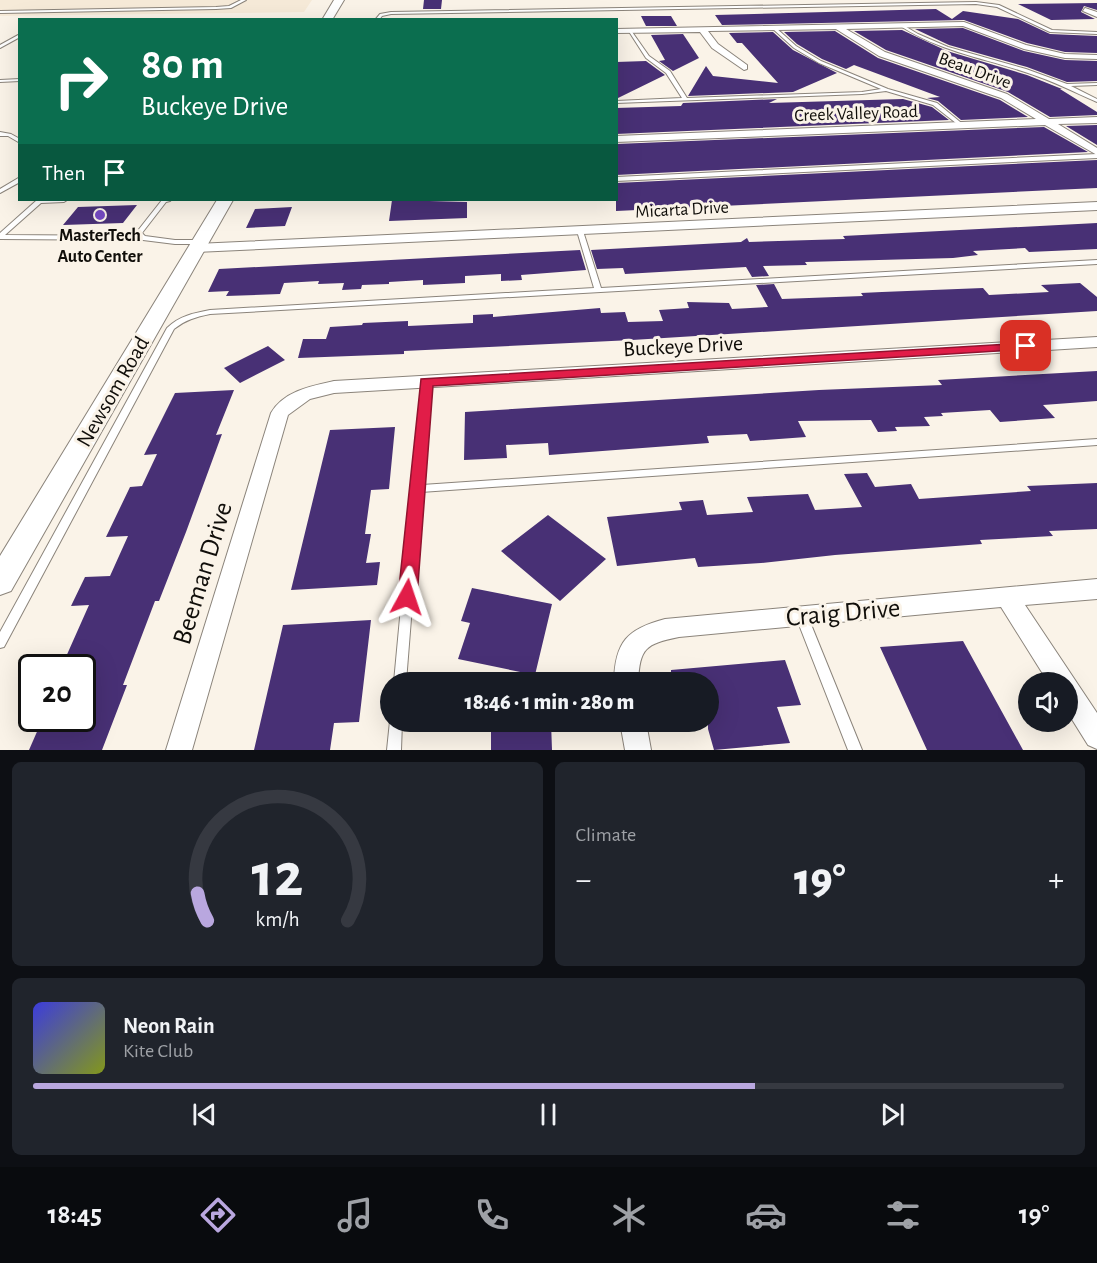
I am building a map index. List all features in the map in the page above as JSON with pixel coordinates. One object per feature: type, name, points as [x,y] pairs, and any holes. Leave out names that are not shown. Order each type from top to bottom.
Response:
[{"type":"street","points":[[328,18],[339,0]]},
{"type":"street","points":[[1085,10],[1097,15]]},
{"type":"street","points":[[618,31],[964,24],[1024,47],[1065,56],[1097,57]]},
{"type":"street","name":"Beau Drive","points":[[838,27],[882,54],[998,94],[1048,122],[1097,154]]},
{"type":"street","points":[[702,29],[715,46],[744,68]]},
{"type":"street","name":"Creek Valley Road","points":[[618,139],[1097,120]]},
{"type":"street","name":"Newsom Road","points":[[0,582],[224,201]]},
{"type":"street","name":"Micarta Drive","points":[[198,245],[580,231],[1097,206]]},
{"type":"street","name":"Buckeye Drive","points":[[280,413],[291,401],[316,390],[1097,342]]},
{"type":"street","name":"Beeman Drive","points":[[179,750],[280,413]]},
{"type":"street","name":"Craig Drive","points":[[625,672],[625,663],[630,647],[650,632],[679,627],[1097,589]]},
{"type":"street","points":[[1007,597],[1056,672]]},
{"type":"street","points":[[1078,707],[1097,736]]},
{"type":"street","points":[[635,732],[638,750]]},
{"type":"lane","points":[[0,14],[6,12],[216,8],[230,7],[244,0]]},
{"type":"lane","points":[[377,18],[391,13],[985,2],[1051,31],[1067,34],[1097,33]]},
{"type":"lane","points":[[903,26],[941,46],[1069,85],[1097,101]]},
{"type":"lane","points":[[774,28],[795,47],[820,62],[886,90],[935,104],[963,126]]},
{"type":"lane","points":[[630,30],[647,57],[668,72],[685,99]]},
{"type":"lane","points":[[0,46],[18,36]]},
{"type":"lane","points":[[0,81],[18,80]]},
{"type":"lane","points":[[1069,85],[1097,84]]},
{"type":"lane","points":[[618,102],[862,93],[886,90]]},
{"type":"lane","points":[[0,134],[9,135],[18,141]]},
{"type":"lane","points":[[618,178],[1097,154]]},
{"type":"lane","points":[[0,191],[18,179]]},
{"type":"lane","points":[[0,236],[39,201]]},
{"type":"lane","points":[[143,238],[139,233],[164,201]]},
{"type":"lane","points":[[580,231],[598,290]]},
{"type":"lane","points":[[0,236],[143,238],[198,245]]},
{"type":"lane","points":[[0,643],[171,328],[178,320],[210,312],[1097,261]]},
{"type":"lane","points":[[401,672],[426,382]]},
{"type":"lane","points":[[417,489],[1097,442]]},
{"type":"lane","points":[[802,616],[855,750]]},
{"type":"lane","points":[[394,750],[395,732]]},
{"type":"shaded area","points":[[0,0],[312,0],[304,12],[0,16]]},
{"type":"building","points":[[424,0],[442,0],[441,9],[423,9]]},
{"type":"building","points":[[1097,3],[1097,10],[1084,6],[1081,12],[1095,19],[1051,20],[1018,4]]},
{"type":"building","points":[[936,9],[952,19],[963,11],[1018,19],[1050,34],[1097,36],[1097,53],[1065,52],[1027,43],[964,20],[722,25],[715,15]]},
{"type":"building","points":[[641,16],[671,16],[677,26],[646,26]]},
{"type":"building","points":[[963,28],[1024,51],[1065,60],[1097,61],[1097,81],[1067,82],[1027,67],[949,45],[915,29]]},
{"type":"building","points":[[902,30],[947,51],[1027,75],[1062,89],[1060,89],[1097,112],[1097,115],[1050,117],[1008,92],[886,50],[854,31]]},
{"type":"building","points":[[835,31],[878,58],[1000,100],[1028,117],[961,120],[938,101],[927,98],[940,97],[854,65],[846,69],[822,59],[797,44],[784,32]]},
{"type":"building","points":[[773,32],[793,50],[837,73],[793,92],[688,96],[706,66],[713,76],[778,83],[742,43],[737,43],[729,33]]},
{"type":"building","points":[[683,34],[699,58],[673,71],[659,61],[665,60],[651,35]]},
{"type":"building","points":[[646,61],[665,75],[618,98],[618,62]]},
{"type":"building","points":[[777,99],[769,103],[903,99],[932,107],[949,120],[618,134],[618,108],[681,106],[683,103]]},
{"type":"building","points":[[1097,125],[1097,145],[1066,126]]},
{"type":"building","points":[[1044,127],[1088,152],[618,175],[618,144]]},
{"type":"building","points":[[1097,160],[1097,188],[616,211],[618,183]]},
{"type":"building","points":[[392,201],[467,202],[467,218],[389,221]]},
{"type":"building","name":"MasterTech Auto Center","points":[[137,205],[123,223],[63,225],[78,207]]},
{"type":"building","points":[[292,207],[285,226],[246,228],[255,209]]},
{"type":"building","points":[[1097,223],[1097,249],[1029,252],[1025,248],[973,251],[978,255],[953,258],[805,262],[807,265],[763,266],[769,276],[752,277],[746,267],[625,274],[623,268],[597,269],[591,250],[741,242],[747,238],[749,242],[845,239],[843,236]]},
{"type":"building","points":[[580,250],[586,270],[521,275],[522,280],[501,281],[501,274],[465,276],[465,283],[423,285],[423,280],[362,285],[361,289],[342,290],[344,283],[318,284],[319,281],[284,283],[280,294],[226,296],[229,291],[208,292],[219,269]]},
{"type":"building","points":[[1080,283],[1097,297],[1097,311],[632,340],[404,351],[404,354],[298,358],[303,339],[326,339],[330,327],[408,321],[408,326],[473,323],[473,315],[493,314],[493,317],[600,308],[601,313],[625,312],[628,322],[663,321],[659,310],[689,308],[687,302],[729,303],[732,309],[768,307],[756,285],[774,284],[782,299],[983,288],[989,295],[1049,292],[1041,285]]},
{"type":"building","points":[[268,346],[285,360],[240,383],[224,368]]},
{"type":"building","points":[[1097,371],[1097,401],[1043,405],[1055,418],[1000,422],[990,410],[941,413],[943,416],[924,417],[930,426],[895,427],[897,431],[878,432],[871,420],[798,421],[806,437],[750,441],[747,434],[707,436],[709,443],[549,455],[548,443],[506,445],[507,458],[464,460],[465,412],[819,390],[942,385],[938,380]]},
{"type":"building","points":[[234,390],[216,435],[222,434],[159,601],[155,601],[123,685],[127,685],[102,750],[29,750],[37,732],[96,732],[96,654],[67,654],[89,605],[71,606],[85,577],[110,576],[128,536],[106,537],[130,487],[142,486],[157,454],[144,455],[175,393]]},
{"type":"building","points":[[395,427],[389,489],[371,490],[365,534],[371,534],[366,563],[380,562],[377,585],[291,590],[330,430]]},
{"type":"building","points":[[867,473],[875,487],[911,484],[919,499],[1031,491],[1027,486],[1097,483],[1097,529],[1049,531],[1053,536],[980,540],[982,544],[761,563],[698,567],[695,558],[617,566],[607,517],[682,510],[679,502],[703,500],[707,515],[753,512],[747,497],[808,494],[815,510],[862,507],[844,474]]},
{"type":"building","points":[[548,515],[606,559],[560,601],[501,551]]},
{"type":"building","points":[[472,588],[552,604],[536,672],[521,672],[458,659],[470,623],[461,621]]},
{"type":"building","points":[[371,620],[359,722],[334,723],[330,750],[254,750],[283,625]]},
{"type":"building","points":[[963,641],[1023,750],[927,750],[880,647]]},
{"type":"building","points":[[785,660],[801,705],[777,707],[790,743],[714,750],[709,732],[719,732],[719,672],[671,672],[671,670]]},
{"type":"building","points":[[491,732],[551,732],[552,750],[491,750]]},
{"type":"place","name":"MasterTech Auto Center","points":[[100,215]]},
{"type":"route","points":[[407,597],[426,382],[1026,346]]}]
